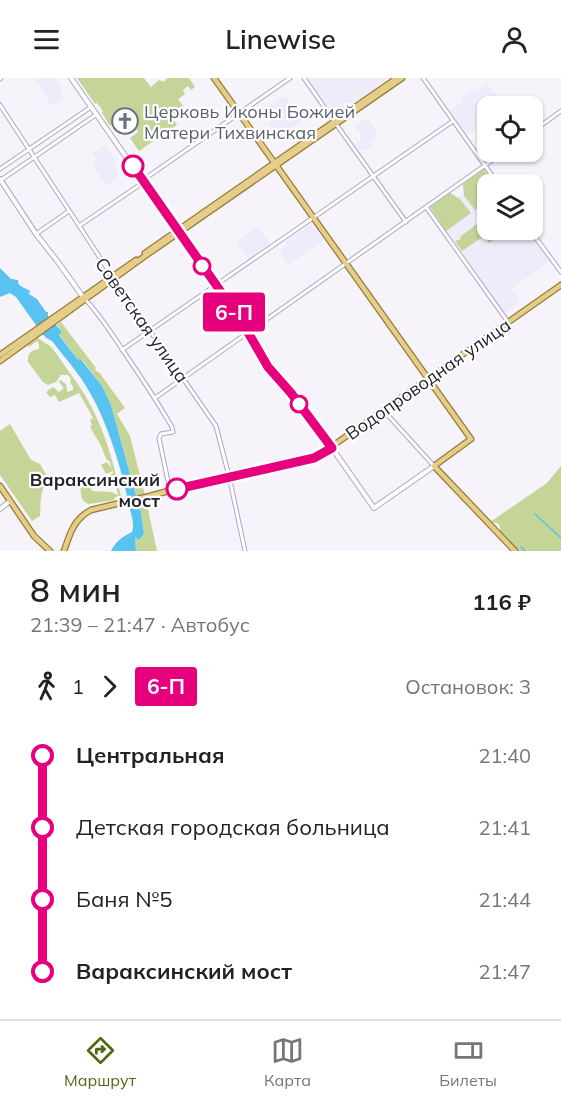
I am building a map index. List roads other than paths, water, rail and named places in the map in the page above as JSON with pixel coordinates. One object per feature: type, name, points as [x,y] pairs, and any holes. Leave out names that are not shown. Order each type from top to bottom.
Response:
[{"type":"main road","points":[[71,78],[249,333],[272,372],[291,393],[374,508],[471,440],[214,78]]},
{"type":"main road","points":[[0,361],[113,277],[397,78]]},
{"type":"main road","points":[[335,122],[402,78]]},
{"type":"main road","points":[[0,179],[36,234],[84,298]]},
{"type":"main road","name":"Водопроводная улица","points":[[64,551],[70,530],[91,510],[314,458],[332,448],[561,285]]},
{"type":"main road","points":[[0,355],[32,336]]},
{"type":"main road","points":[[434,466],[515,551]]},
{"type":"main road","points":[[0,486],[34,536],[50,551]]},
{"type":"main road","points":[[0,509],[10,501]]},
{"type":"street","points":[[79,226],[290,78]]},
{"type":"street","points":[[304,78],[406,222]]},
{"type":"street","points":[[423,78],[491,174]]},
{"type":"street","name":"Советская улица","points":[[0,105],[113,277],[216,426],[245,551]]},
{"type":"street","points":[[0,169],[91,107]]},
{"type":"street","points":[[543,124],[561,111]]},
{"type":"street","points":[[0,179],[97,114]]},
{"type":"street","points":[[122,350],[453,121]]},
{"type":"street","points":[[155,398],[489,162]]},
{"type":"street","points":[[426,207],[508,322]]},
{"type":"street","points":[[36,234],[69,211]]},
{"type":"street","points":[[537,240],[561,272]]},
{"type":"street","points":[[84,298],[99,316],[155,398],[173,432],[159,436],[170,491]]},
{"type":"street","points":[[384,411],[434,466]]},
{"type":"water","points":[[0,268],[11,279],[18,280],[19,284],[30,291],[29,294],[37,299],[62,332],[59,335],[102,386],[111,405],[139,501],[144,533],[138,540],[135,538],[136,551],[111,551],[120,540],[132,532],[133,522],[119,463],[96,405],[77,373],[52,341],[43,335],[16,297],[10,293],[0,297]]},
{"type":"waterway","points":[[535,514],[561,538]]},
{"type":"waterway","points":[[521,547],[525,551]]},
{"type":"place","name":"Церковь Иконы Божией Матери Тихвинская","points":[[125,121]]},
{"type":"place","name":"Вараксинский мост","points":[[177,489]]}]
